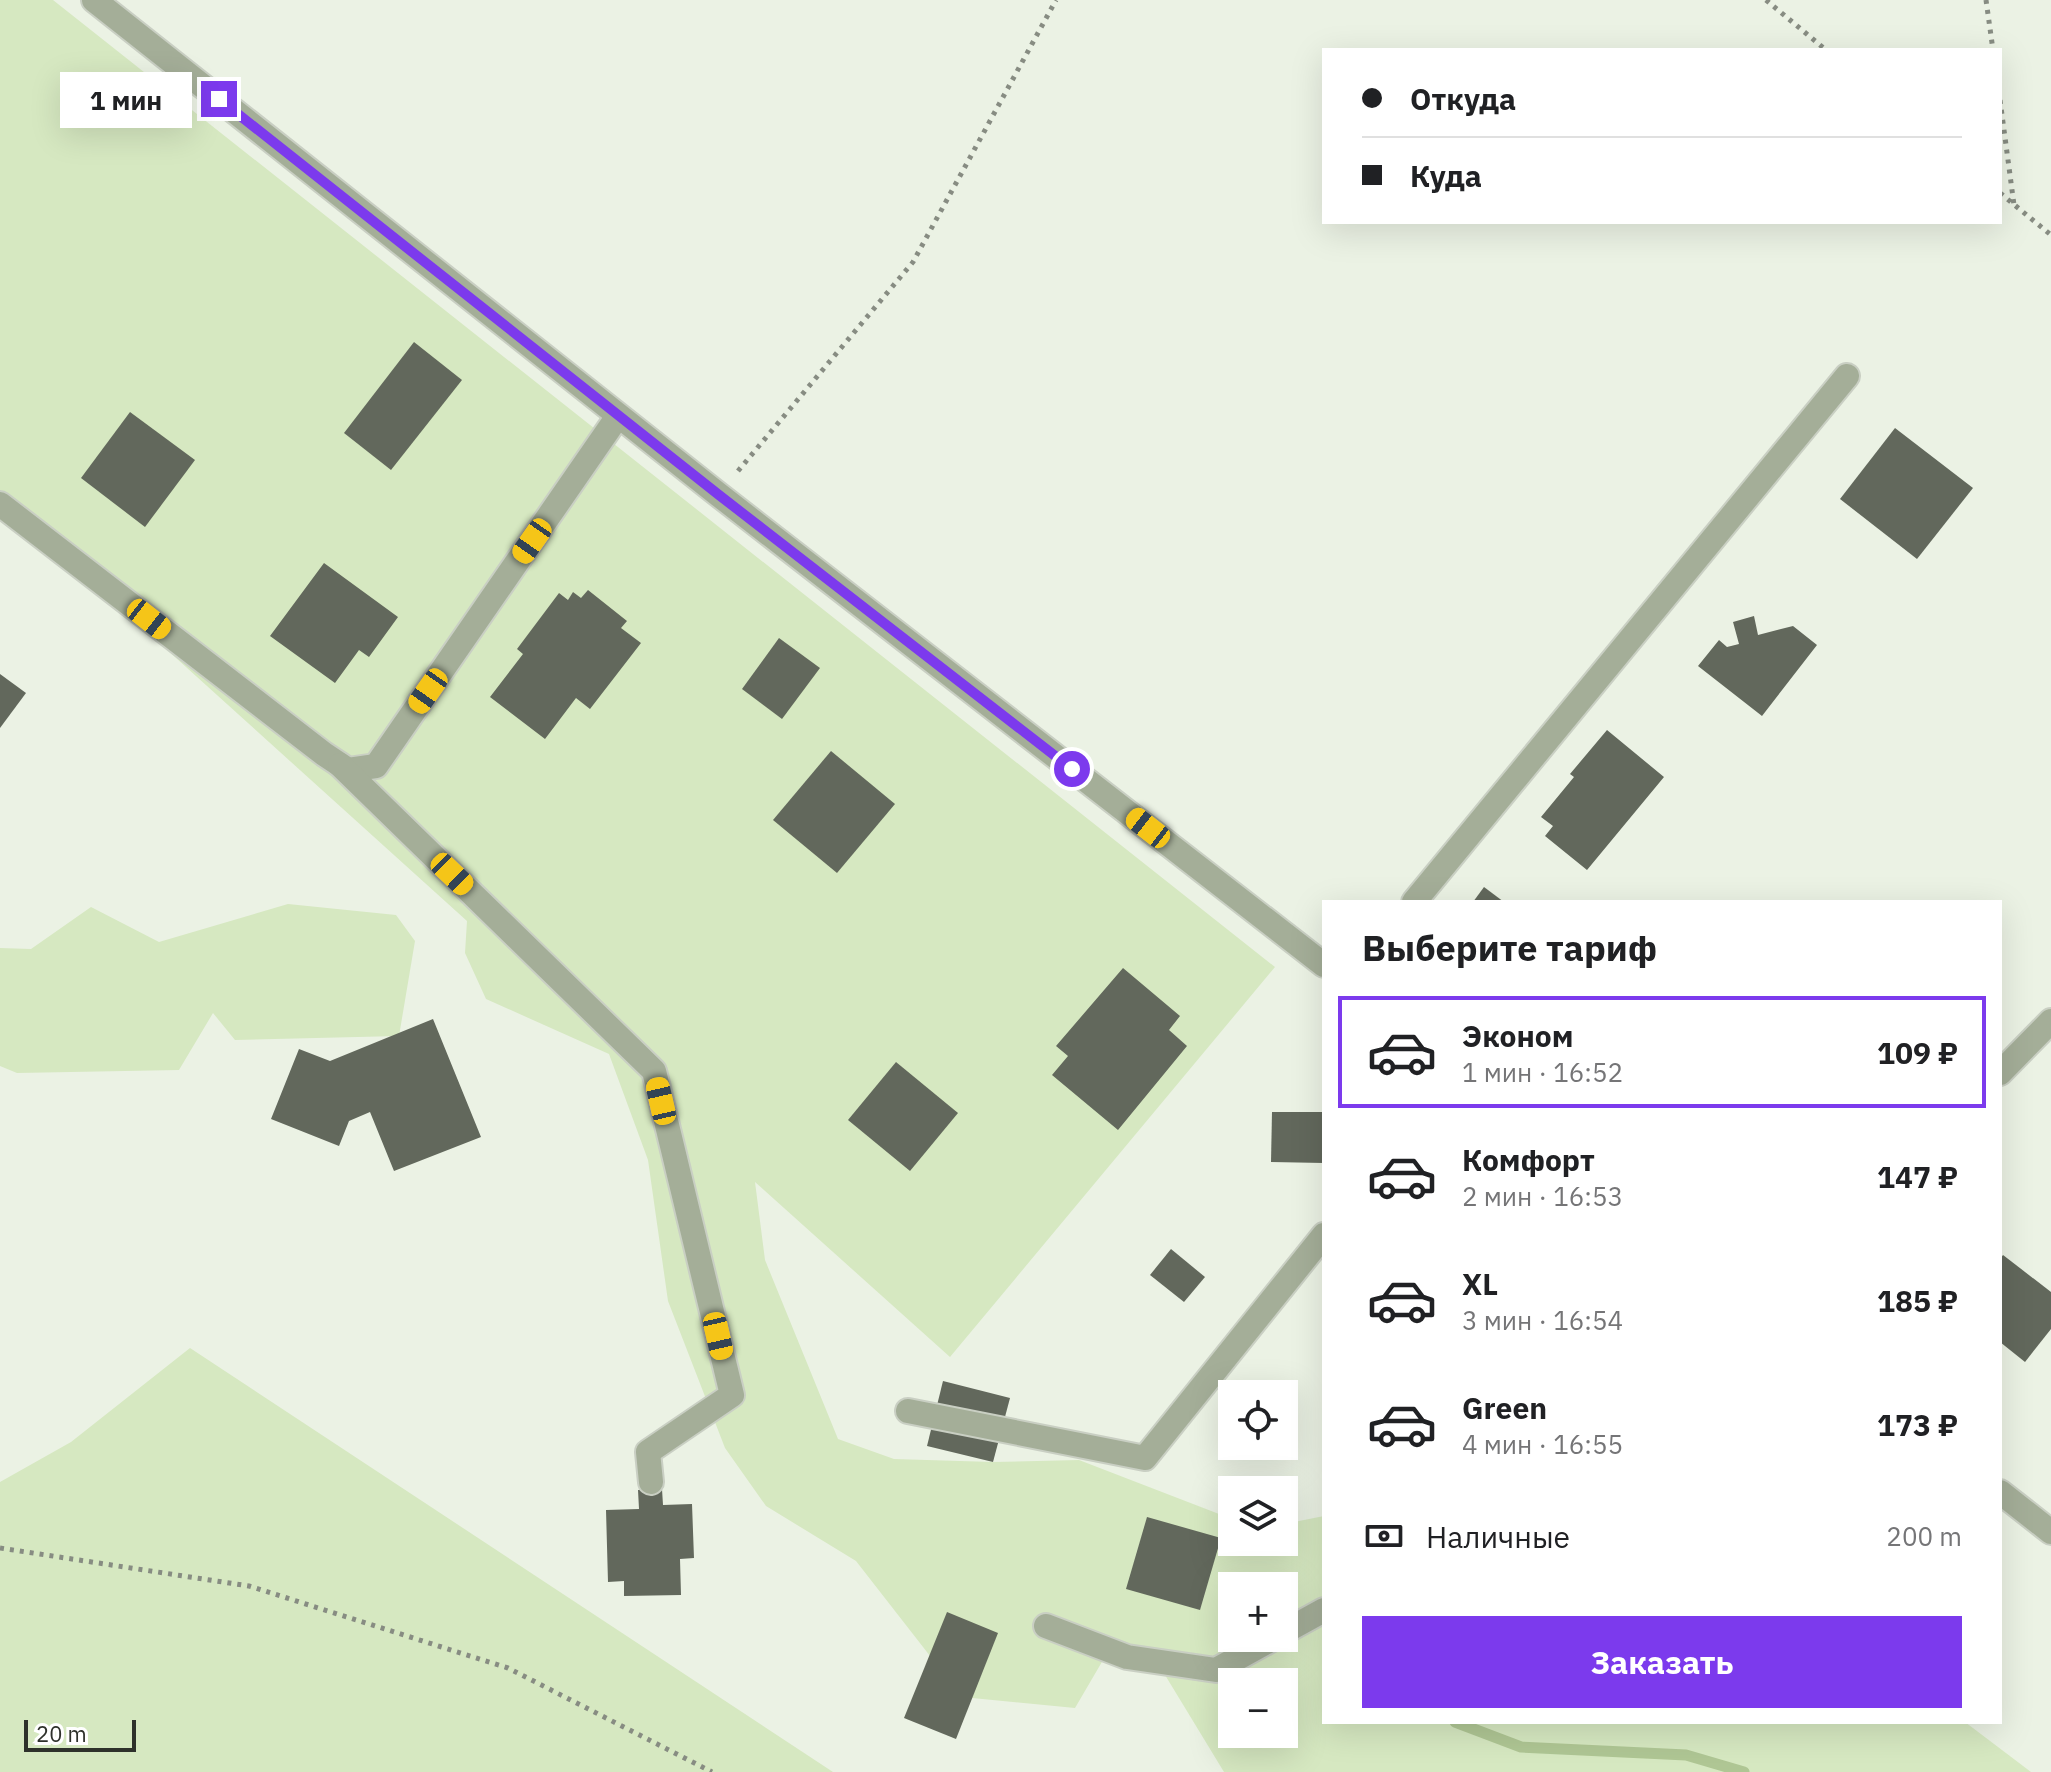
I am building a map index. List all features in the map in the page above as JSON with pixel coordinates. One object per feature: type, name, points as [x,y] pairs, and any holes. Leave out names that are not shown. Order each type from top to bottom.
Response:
[{"type":"street","points":[[94,0],[618,416],[1322,963]]},
{"type":"street","points":[[1416,900],[1847,376]]},
{"type":"street","points":[[0,504],[348,770],[376,766],[618,416]]},
{"type":"street","points":[[340,765],[654,1071],[732,1395],[648,1452],[651,1482]]},
{"type":"street","points":[[2002,1071],[2051,1021]]},
{"type":"street","points":[[908,1411],[1145,1458],[1322,1237]]},
{"type":"street","points":[[2002,1494],[2051,1532]]},
{"type":"street","points":[[1298,1624],[1322,1611]]},
{"type":"street","points":[[1046,1626],[1127,1657],[1216,1670],[1249,1652]]},
{"type":"path","points":[[719,495],[913,262],[1056,0]]},
{"type":"path","points":[[1766,0],[1824,48]]},
{"type":"path","points":[[1986,0],[1993,48]]},
{"type":"path","points":[[2002,115],[2014,205]]},
{"type":"path","points":[[2002,195],[2051,235]]},
{"type":"path","points":[[0,1548],[249,1586],[508,1668],[712,1772]]},
{"type":"green space","points":[[0,0],[53,0],[1275,967],[950,1357],[755,1182],[765,1260],[838,1439],[894,1459],[993,1462],[1079,1460],[1218,1514],[1218,1556],[1298,1556],[1298,1521],[1322,1516],[1322,1724],[1968,1724],[2031,1772],[1224,1772],[1148,1647],[1113,1643],[1075,1708],[962,1697],[856,1561],[766,1506],[725,1448],[668,1301],[648,1160],[609,1054],[486,999],[465,953],[467,921],[0,499]]},
{"type":"green space","points":[[288,904],[396,915],[415,941],[399,1036],[235,1040],[213,1013],[179,1070],[17,1073],[0,1066],[0,948],[31,949],[91,907],[159,942]]},
{"type":"green space","points":[[190,1348],[833,1772],[0,1772],[0,1482],[71,1442]]},
{"type":"building","points":[[414,342],[462,380],[391,470],[344,433]]},
{"type":"building","points":[[130,412],[195,460],[145,527],[81,478]]},
{"type":"building","points":[[1895,428],[1973,488],[1917,559],[1840,499]]},
{"type":"building","points":[[324,563],[398,617],[369,657],[359,650],[335,683],[270,636]]},
{"type":"building","points":[[588,590],[627,621],[621,628],[641,643],[590,709],[576,698],[545,739],[490,697],[523,654],[517,649],[559,593],[568,600],[573,592],[581,598]]},
{"type":"building","points":[[1754,616],[1758,635],[1793,626],[1817,645],[1762,716],[1698,666],[1719,640],[1727,647],[1739,644],[1733,622]]},
{"type":"building","points":[[779,638],[820,668],[782,719],[742,689]]},
{"type":"building","points":[[0,674],[26,693],[0,728]]},
{"type":"building","points":[[1607,730],[1664,777],[1587,870],[1545,836],[1553,826],[1541,817],[1574,777],[1570,774]]},
{"type":"building","points":[[831,751],[895,804],[837,873],[773,820]]},
{"type":"building","points":[[1484,887],[1501,900],[1474,900]]},
{"type":"building","points":[[1123,968],[1180,1016],[1169,1030],[1187,1046],[1118,1130],[1052,1075],[1068,1056],[1056,1046]]},
{"type":"building","points":[[433,1019],[481,1137],[394,1171],[370,1112],[349,1121],[339,1146],[271,1119],[299,1049],[330,1061]]},
{"type":"building","points":[[896,1062],[958,1113],[910,1171],[848,1120]]},
{"type":"building","points":[[1272,1112],[1322,1112],[1322,1163],[1271,1162]]},
{"type":"building","points":[[1171,1249],[1205,1277],[1184,1302],[1150,1275]]},
{"type":"building","points":[[2002,1256],[2051,1292],[2051,1329],[2025,1362],[2002,1344]]},
{"type":"building","points":[[943,1381],[1010,1398],[993,1462],[927,1446]]},
{"type":"building","points":[[662,1489],[663,1505],[692,1504],[694,1558],[680,1559],[681,1595],[624,1596],[624,1581],[608,1582],[606,1510],[639,1509],[638,1490]]},
{"type":"building","points":[[1147,1517],[1218,1537],[1218,1548],[1200,1610],[1126,1589]]},
{"type":"building","points":[[947,1612],[998,1633],[956,1739],[904,1718]]},
{"type":"waterway","points":[[1460,1724],[1521,1747],[1686,1755],[1744,1772]]},
{"type":"route","points":[[219,99],[719,495],[1072,769]]}]
